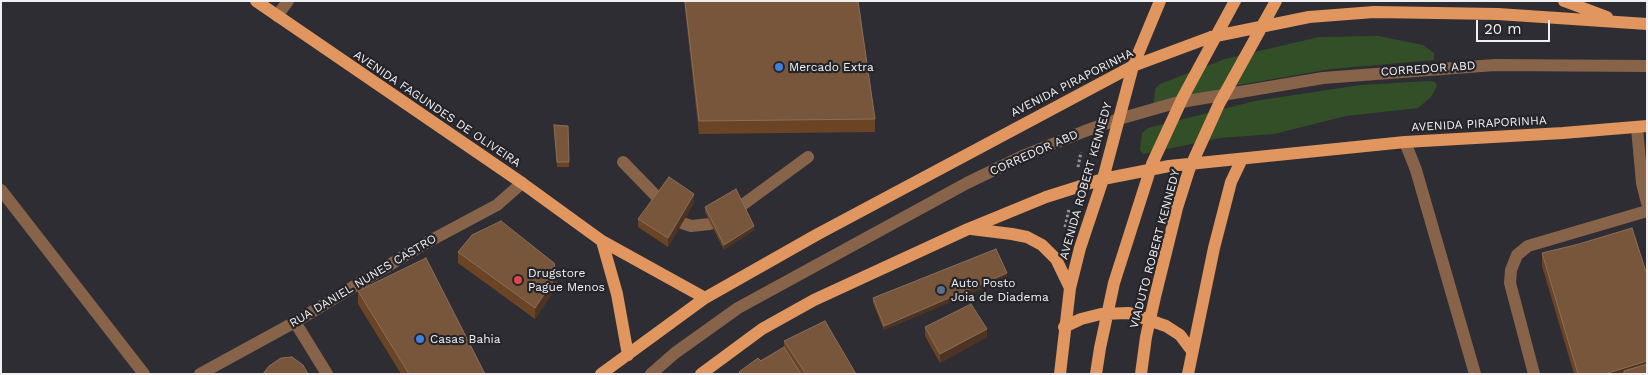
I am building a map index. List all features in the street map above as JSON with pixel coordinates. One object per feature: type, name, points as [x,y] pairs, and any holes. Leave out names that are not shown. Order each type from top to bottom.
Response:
[{"type":"main road","name":"AVENIDA FAGUNDES DE OLIVEIRA","points":[[256,1],[522,183],[602,241],[705,298]]},
{"type":"main road","name":"AVENIDA ROBERT KENNEDY","points":[[1060,374],[1070,288],[1080,248],[1103,178],[1133,66],[1160,1]]},
{"type":"main road","name":"VIADUTO ROBERT KENNEDY","points":[[1096,374],[1114,283],[1152,164],[1183,97],[1235,1]]},
{"type":"main road","name":"VIADUTO ROBERT KENNEDY","points":[[1141,374],[1146,336],[1155,297],[1177,208],[1190,170],[1219,104],[1276,1]]},
{"type":"main road","points":[[1564,1],[1584,10],[1626,23]]},
{"type":"main road","name":"AVENIDA PIRAPORINHA","points":[[601,374],[705,298],[818,234],[1133,66],[1211,37],[1309,17],[1374,12],[1498,14],[1647,24]]},
{"type":"main road","name":"AVENIDA PIRAPORINHA","points":[[701,374],[762,329],[814,300],[968,229],[1046,197],[1103,178],[1169,166],[1405,142],[1642,127]]},
{"type":"main road","points":[[1188,374],[1214,248],[1231,182],[1242,159]]},
{"type":"main road","points":[[968,229],[1027,237],[1042,245],[1056,258],[1070,288]]},
{"type":"main road","points":[[602,241],[617,294],[628,355]]},
{"type":"main road","points":[[1064,328],[1081,319],[1101,314],[1129,313],[1166,326],[1180,335],[1192,351]]},
{"type":"street","points":[[277,16],[288,1]]},
{"type":"street","name":"CORREDOR ABD","points":[[651,374],[675,352],[746,303],[975,179],[1025,155],[1085,131],[1119,120],[1175,103],[1323,78],[1495,65],[1647,66]]},
{"type":"street","points":[[1642,127],[1642,183],[1647,203]]},
{"type":"street","points":[[1405,142],[1416,170],[1475,374]]},
{"type":"street","points":[[741,206],[808,157]]},
{"type":"street","points":[[623,162],[659,199]]},
{"type":"street","name":"RUA DANIEL NUNES CASTRO","points":[[200,374],[295,322],[424,244],[497,205],[522,183]]},
{"type":"street","points":[[1,190],[144,374]]},
{"type":"street","points":[[1534,374],[1510,283],[1511,270],[1518,255],[1528,246],[1647,212]]},
{"type":"street","points":[[682,223],[691,226],[710,224]]},
{"type":"street","points":[[295,322],[327,374]]},
{"type":"path","points":[[1077,170],[1081,152]]},
{"type":"path","points":[[1064,231],[1070,206]]},
{"type":"green space","points":[[1378,36],[1423,45],[1434,53],[1434,60],[1331,69],[1233,86],[1154,103],[1155,89],[1160,84],[1225,59],[1319,37]]},
{"type":"green space","points":[[1435,82],[1437,86],[1431,97],[1418,108],[1346,116],[1274,134],[1220,138],[1143,154],[1140,150],[1142,133],[1148,128],[1255,101],[1360,85]]},
{"type":"building","name":"Mercado Extra","points":[[685,1],[858,1],[875,119],[699,121]]},
{"type":"building","points":[[554,125],[568,126],[569,162],[557,162]]},
{"type":"building","points":[[669,177],[694,194],[668,238],[638,219]]},
{"type":"building","points":[[736,189],[754,226],[724,245],[705,207]]},
{"type":"building","name":"Drugstore Pague Menos","points":[[501,221],[554,263],[557,275],[535,308],[458,252],[472,235]]},
{"type":"building","points":[[1632,228],[1647,275],[1647,361],[1605,374],[1578,374],[1542,253]]},
{"type":"building","name":"Auto Posto Joia de Diadema","points":[[996,249],[1007,273],[884,326],[873,298]]},
{"type":"building","name":"Casas Bahia","points":[[426,258],[485,374],[409,374],[358,291]]},
{"type":"building","points":[[971,304],[987,329],[940,354],[925,327]]},
{"type":"building","points":[[825,321],[856,374],[806,374],[784,341]]},
{"type":"building","points":[[784,347],[801,374],[741,374],[739,372],[758,358],[761,361]]},
{"type":"building","points":[[292,357],[303,365],[308,374],[263,374],[269,366],[281,358]]},
{"type":"building","points":[[1647,364],[1647,374],[1624,374],[1624,371]]},
{"type":"place","name":"Mercado Extra","points":[[779,67]]},
{"type":"place","name":"Drugstore Pague Menos","points":[[518,280]]},
{"type":"place","name":"Auto Posto Joia de Diadema","points":[[941,290]]},
{"type":"place","name":"Casas Bahia","points":[[420,339]]}]
